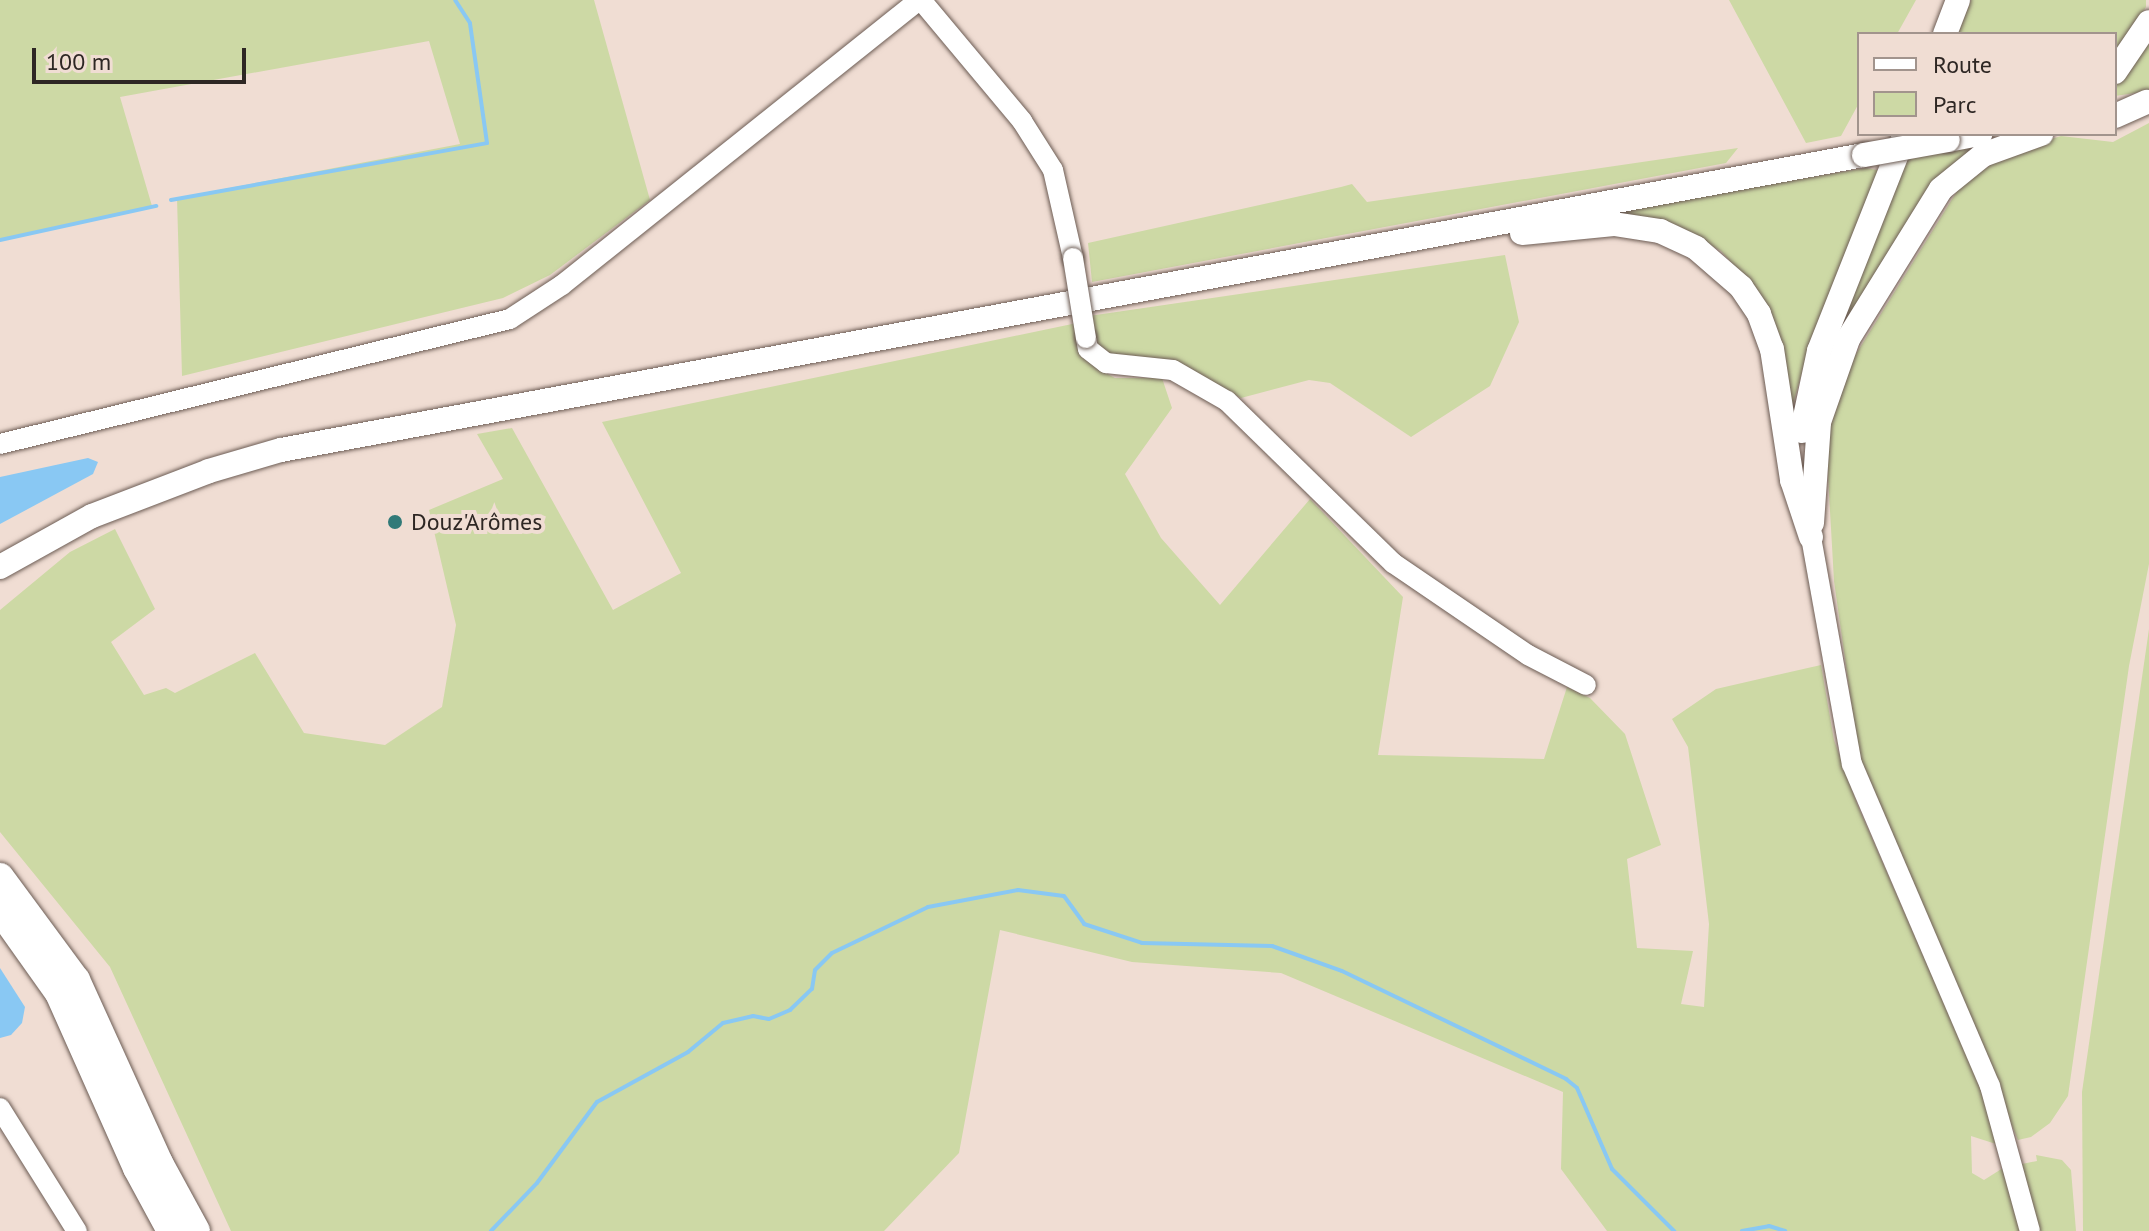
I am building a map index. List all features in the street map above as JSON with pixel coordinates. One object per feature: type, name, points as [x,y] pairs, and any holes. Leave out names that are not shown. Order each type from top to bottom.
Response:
[{"type":"highway","points":[[0,877],[76,980],[159,1163],[196,1231]]},
{"type":"highway","points":[[0,910],[59,993],[137,1168],[171,1231]]},
{"type":"main road","points":[[1946,32],[1958,0]]},
{"type":"main road","points":[[2117,69],[2149,22]]},
{"type":"main road","points":[[2117,108],[2148,102]]},
{"type":"main road","points":[[2117,115],[2148,102]]},
{"type":"main road","points":[[1811,537],[1802,447],[1811,374],[1904,136]]},
{"type":"main road","points":[[1811,537],[1819,422],[1848,339],[1941,189],[1983,155],[2035,136]]},
{"type":"main road","points":[[0,567],[66,528],[209,471],[353,434],[1953,137]]},
{"type":"main road","points":[[1357,250],[1396,252],[1614,224],[1660,231],[1696,248],[1741,287],[1766,330],[1792,480],[1811,537]]},
{"type":"main road","points":[[0,586],[69,535],[126,503]]},
{"type":"street","points":[[0,444],[510,319],[562,285],[920,0],[1022,121],[1053,170],[1073,258],[1088,349],[1106,363],[1173,370],[1227,401],[1393,563],[1528,655],[1586,685]]},
{"type":"street","points":[[1811,537],[1852,764],[1990,1086],[2015,1166],[2030,1231]]},
{"type":"street","points":[[0,1108],[77,1231]]},
{"type":"green space","points":[[0,0],[594,0],[650,200],[550,275],[503,298],[182,376],[177,198],[460,144],[429,41],[120,97],[152,206],[0,239]]},
{"type":"green space","points":[[1729,0],[1916,0],[1898,32],[1857,32],[1857,107],[1841,136],[1806,143]]},
{"type":"green space","points":[[1971,0],[2146,0],[2146,7],[2117,56],[2117,32],[1959,32]]},
{"type":"green space","points":[[2149,41],[2149,91],[2117,96],[2117,81]]},
{"type":"green space","points":[[2149,123],[2149,564],[2129,666],[2068,1096],[2050,1123],[2031,1137],[2018,1140],[1860,765],[1834,581],[1826,441],[1851,362],[1959,188],[2007,153],[2061,136],[2113,142]]},
{"type":"green space","points":[[1996,139],[1962,162],[1820,374],[1906,160]]},
{"type":"green space","points":[[1738,148],[1726,163],[1092,282],[1088,243],[1352,184],[1367,202]]},
{"type":"green space","points":[[1866,168],[1877,170],[1879,179],[1811,341],[1791,411],[1755,289],[1721,251],[1685,231],[1598,213]]},
{"type":"green space","points":[[1505,255],[1519,322],[1490,386],[1411,437],[1330,383],[1309,380],[1241,398],[1171,361],[1112,357],[1094,342],[1089,316]]},
{"type":"green space","points":[[1077,323],[1098,369],[1115,378],[1162,378],[1172,408],[1125,474],[1161,538],[1220,605],[1310,499],[1403,597],[1378,755],[1544,759],[1567,687],[1590,698],[1625,734],[1661,845],[1627,859],[1637,948],[1693,951],[1681,1004],[1704,1007],[1709,924],[1688,747],[1672,719],[1716,689],[1821,665],[1834,740],[1857,804],[1983,1093],[1996,1144],[1971,1136],[1972,1173],[1984,1180],[2003,1168],[2021,1231],[1607,1231],[1561,1169],[1563,1092],[1281,973],[1132,962],[1000,930],[959,1153],[884,1231],[231,1231],[110,967],[0,832],[0,610],[70,552],[115,529],[155,609],[111,642],[144,695],[166,688],[175,693],[255,653],[304,733],[385,745],[442,707],[456,625],[429,510],[503,479],[477,434],[512,428],[613,610],[681,573],[602,422]]},
{"type":"green space","points":[[2149,629],[2149,1231],[2083,1231],[2082,1092]]},
{"type":"green space","points":[[2036,1155],[2062,1160],[2071,1170],[2076,1231],[2037,1231],[2022,1164],[2037,1161]]},
{"type":"water","points":[[88,458],[98,462],[93,474],[0,524],[0,477]]},
{"type":"water","points":[[0,968],[25,1007],[22,1023],[11,1035],[0,1038]]},
{"type":"waterway","points":[[171,200],[487,143],[470,23],[455,0]]},
{"type":"waterway","points":[[0,240],[156,206]]},
{"type":"waterway","points":[[491,1231],[537,1183],[597,1102],[688,1052],[723,1023],[753,1016],[769,1019],[790,1010],[812,989],[815,970],[832,953],[928,907],[1018,890],[1064,896],[1084,924],[1142,943],[1272,946],[1342,971],[1566,1079],[1577,1088],[1612,1169],[1674,1231]]},
{"type":"waterway","points":[[1742,1231],[1769,1226],[1785,1231]]},
{"type":"place","name":"Douz'Arômes","points":[[395,522]]}]
